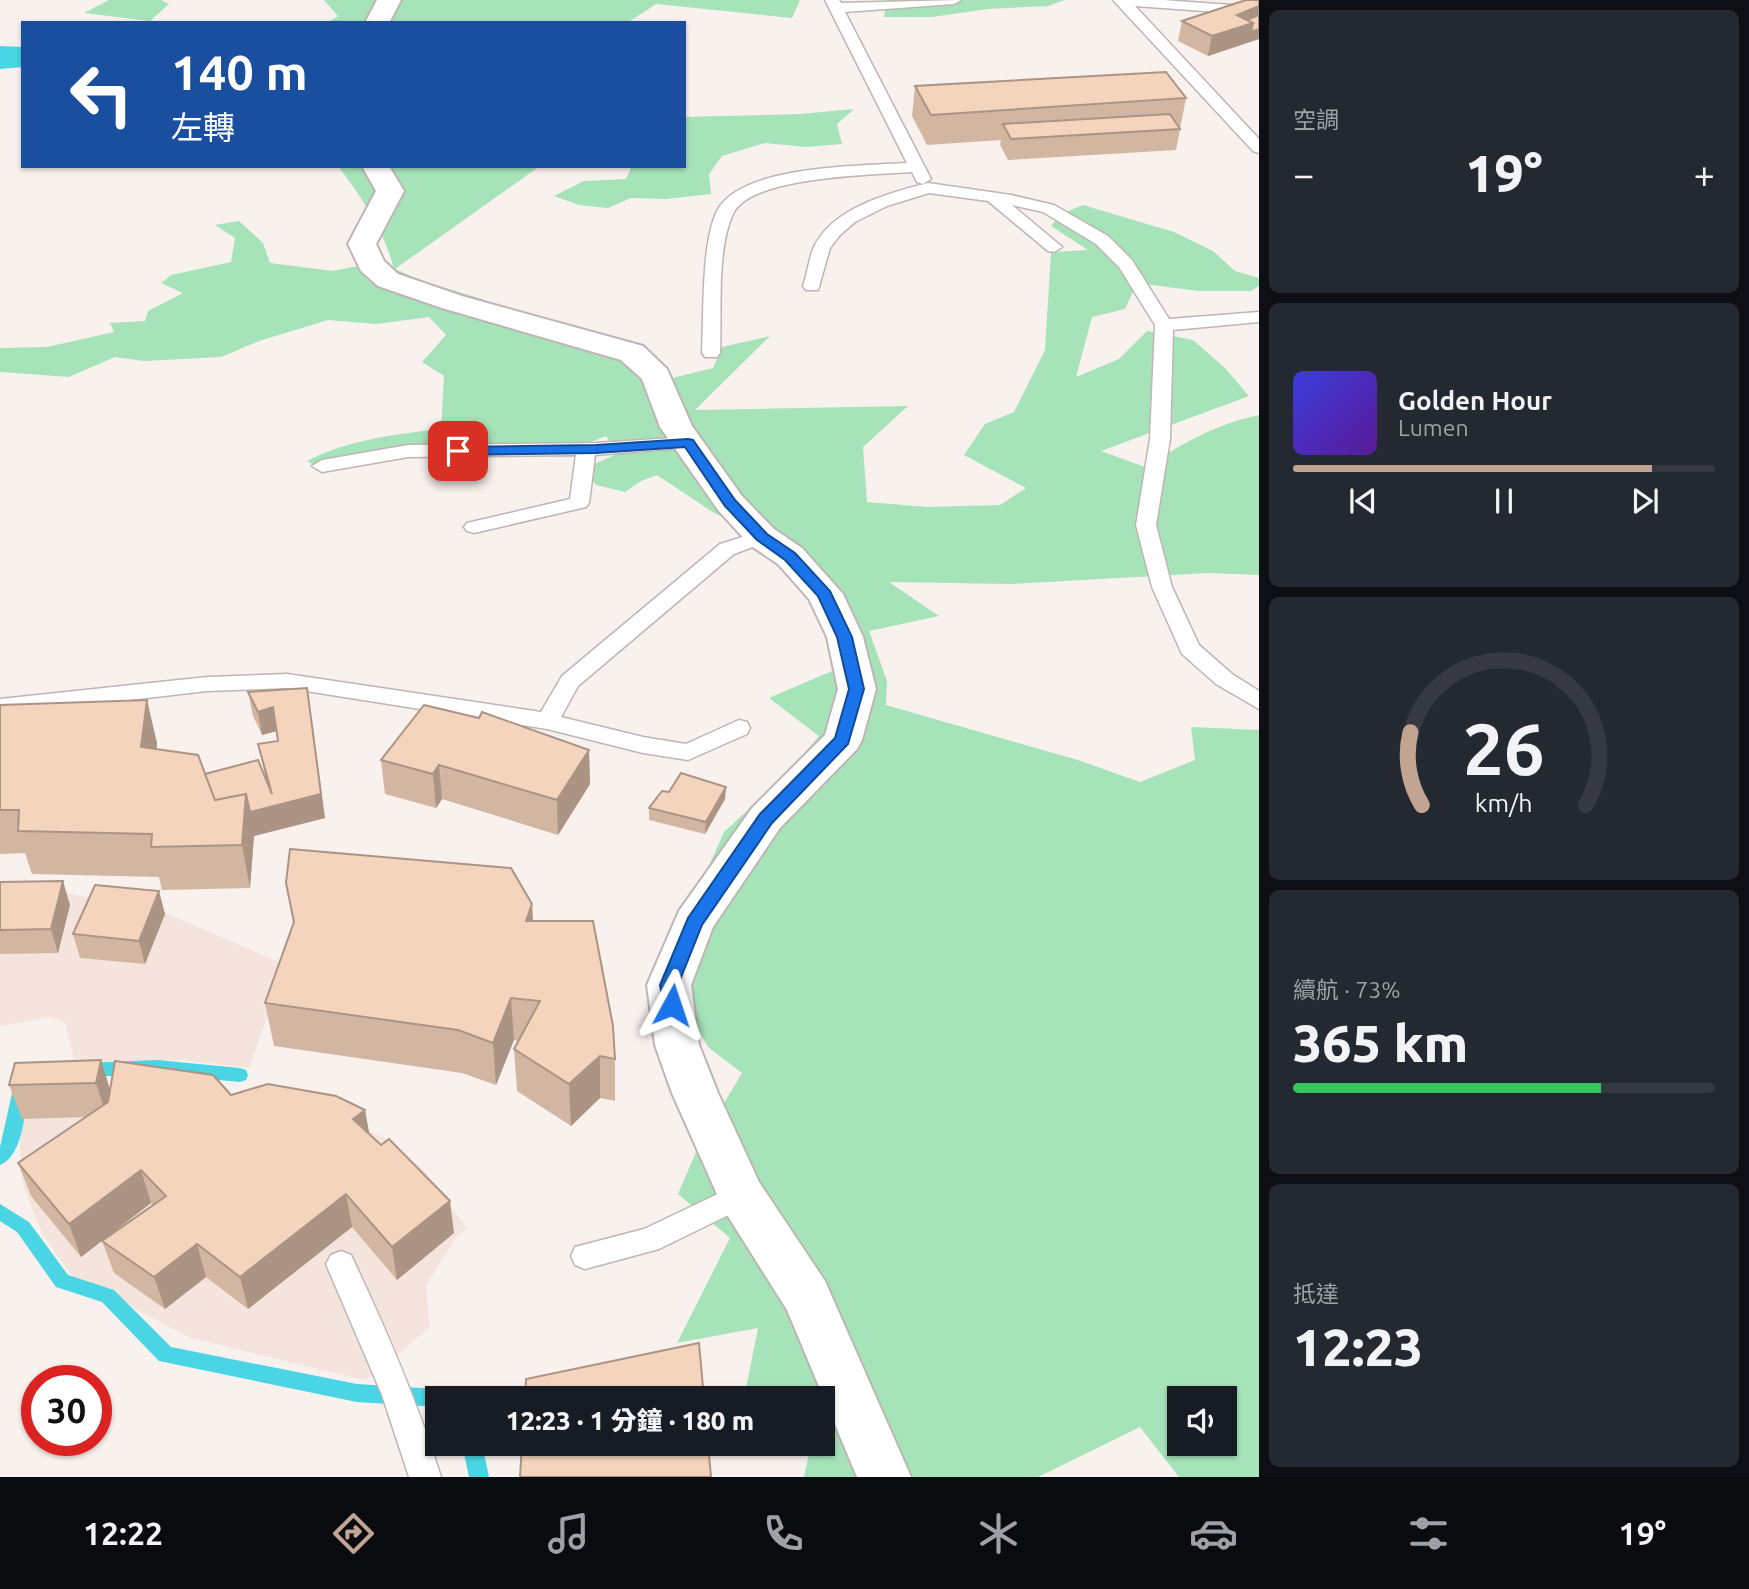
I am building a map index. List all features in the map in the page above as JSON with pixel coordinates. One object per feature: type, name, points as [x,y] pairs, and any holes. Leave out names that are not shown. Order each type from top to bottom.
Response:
[{"type":"street","points":[[378,21],[389,0]]},
{"type":"street","points":[[376,168],[390,191],[362,244],[371,265],[388,280],[464,306],[632,353],[656,376],[676,427],[730,503],[762,537],[790,556],[824,594],[845,637],[857,689],[843,740],[766,818],[694,922],[669,985],[677,1045],[695,1093],[741,1195],[807,1297],[884,1477]]},
{"type":"lane","points":[[928,188],[834,4],[954,0]]},
{"type":"lane","points":[[1117,1],[1259,11]]},
{"type":"lane","points":[[1117,1],[1256,141]]},
{"type":"lane","points":[[711,353],[719,236],[726,209],[737,196],[776,181],[918,167]]},
{"type":"lane","points":[[813,286],[822,248],[834,231],[849,219],[881,203],[928,188],[1048,208],[1102,240],[1126,264],[1164,325],[1160,439],[1146,525],[1162,587],[1190,649],[1224,679],[1259,701]]},
{"type":"lane","points":[[992,197],[1054,247]]},
{"type":"lane","points":[[1164,325],[1259,317]]},
{"type":"lane","points":[[322,466],[408,452],[586,449],[688,443]]},
{"type":"lane","points":[[474,527],[579,503],[586,449]]},
{"type":"lane","points":[[547,721],[570,681],[727,549],[762,537]]},
{"type":"lane","points":[[0,707],[207,684],[287,681],[547,721],[643,745],[688,752],[739,728]]},
{"type":"lane","points":[[444,726],[458,707]]},
{"type":"lane","points":[[585,1256],[649,1240],[741,1195]]},
{"type":"lane","points":[[341,1264],[387,1365],[410,1425],[425,1477]]},
{"type":"shaded area","points":[[12,883],[161,911],[286,965],[249,1068],[183,1060],[75,1063],[65,1022],[49,1017],[0,1026],[0,884]]},
{"type":"shaded area","points":[[125,1089],[297,1109],[382,1136],[423,1169],[467,1228],[457,1237],[426,1285],[430,1326],[387,1365],[364,1380],[191,1338],[72,1276],[43,1235],[23,1186],[19,1132],[27,1092]]},
{"type":"green space","points":[[109,0],[161,0],[169,4],[150,21],[84,13]]},
{"type":"green space","points":[[324,0],[800,0],[792,18],[656,4],[630,21],[330,21],[338,16]]},
{"type":"green space","points":[[887,0],[1065,0],[1048,6],[988,9],[932,17],[884,17]]},
{"type":"green space","points":[[854,109],[837,124],[842,144],[806,147],[765,143],[722,156],[709,174],[711,194],[666,199],[631,198],[608,208],[579,205],[554,196],[584,181],[626,179],[631,168],[686,168],[686,117],[800,114]]},
{"type":"green space","points":[[339,168],[537,168],[395,269],[425,282],[482,299],[527,324],[672,378],[713,368],[722,347],[770,336],[695,410],[908,406],[863,447],[867,502],[928,507],[1000,505],[1026,488],[964,455],[985,424],[1014,412],[1045,350],[1051,252],[1088,250],[1051,226],[1061,214],[1083,205],[1174,232],[1213,251],[1235,271],[1259,278],[1259,286],[1251,291],[1198,291],[1137,283],[1125,309],[1092,317],[1076,377],[1119,359],[1147,331],[1193,340],[1225,368],[1249,396],[1101,451],[1145,467],[1214,429],[1259,415],[1259,575],[1209,573],[1011,584],[889,582],[939,616],[869,631],[887,681],[886,705],[1081,761],[1140,782],[1195,760],[1191,727],[1259,730],[1259,1477],[1179,1477],[1140,1427],[1038,1477],[804,1477],[808,1456],[835,1456],[835,1386],[746,1386],[758,1328],[677,1343],[730,1238],[678,1194],[700,1143],[742,1073],[709,1048],[669,985],[704,877],[724,832],[784,777],[819,736],[769,698],[832,671],[835,616],[772,537],[714,513],[657,475],[641,481],[625,492],[596,485],[583,469],[617,454],[606,436],[558,455],[402,457],[326,472],[307,461],[355,443],[441,429],[444,376],[422,362],[446,335],[429,317],[376,324],[328,320],[259,341],[221,357],[144,361],[115,357],[69,377],[0,372],[0,348],[47,347],[114,332],[110,323],[145,321],[148,311],[183,293],[161,283],[171,275],[231,262],[235,238],[215,225],[239,221],[263,243],[270,263],[333,271],[357,266],[394,269],[378,228],[364,202]]},
{"type":"water","points":[[0,46],[21,47],[21,67],[0,69]]},
{"type":"building","points":[[1246,0],[1259,0],[1259,6],[1237,15],[1253,23],[1212,36],[1182,21]]},
{"type":"building","points":[[1259,15],[1259,29],[1251,32],[1253,23],[1247,20]]},
{"type":"building","points":[[1166,72],[1186,98],[931,115],[915,86]]},
{"type":"building","points":[[1170,114],[1180,129],[1011,139],[1003,124]]},
{"type":"building","points":[[307,688],[321,794],[250,812],[246,794],[215,800],[205,774],[258,760],[272,794],[258,744],[278,741],[273,707],[258,712],[248,692]]},
{"type":"building","points":[[147,700],[141,747],[198,755],[215,800],[246,794],[242,845],[151,847],[152,834],[18,831],[19,810],[0,810],[0,705]]},
{"type":"building","points":[[424,705],[479,718],[482,712],[589,750],[557,800],[439,765],[433,774],[381,760]]},
{"type":"building","points":[[681,773],[726,787],[706,822],[649,808],[662,791],[669,792]]},
{"type":"building","points":[[290,849],[511,868],[532,904],[526,921],[593,921],[613,1026],[615,1059],[600,1056],[569,1084],[514,1049],[540,1001],[511,998],[493,1043],[458,1030],[265,1003],[294,922],[286,883]]},
{"type":"building","points":[[63,881],[51,929],[0,930],[0,882]]},
{"type":"building","points":[[95,885],[159,891],[139,941],[73,934]]},
{"type":"building","points":[[101,1060],[96,1083],[9,1085],[15,1063]]},
{"type":"building","points":[[115,1061],[213,1075],[231,1095],[268,1084],[336,1096],[365,1110],[353,1119],[381,1145],[389,1139],[450,1201],[392,1247],[346,1194],[240,1277],[197,1244],[154,1277],[102,1241],[166,1196],[141,1170],[69,1224],[18,1163],[108,1102]]},
{"type":"building","points":[[699,1343],[703,1386],[526,1386],[526,1379]]},
{"type":"building","points":[[521,1456],[709,1456],[711,1477],[520,1477]]},
{"type":"waterway","points":[[85,1070],[157,1067],[240,1075]]},
{"type":"waterway","points":[[0,1158],[8,1150],[21,1089]]},
{"type":"waterway","points":[[0,1212],[23,1227],[62,1281],[108,1296],[166,1355],[357,1393],[425,1397]]},
{"type":"waterway","points":[[475,1456],[479,1477]]},
{"type":"route","points":[[458,451],[596,449],[688,443],[730,503],[762,537],[790,556],[824,594],[845,637],[857,689],[843,740],[766,818],[694,922],[669,985],[672,1005]]}]
